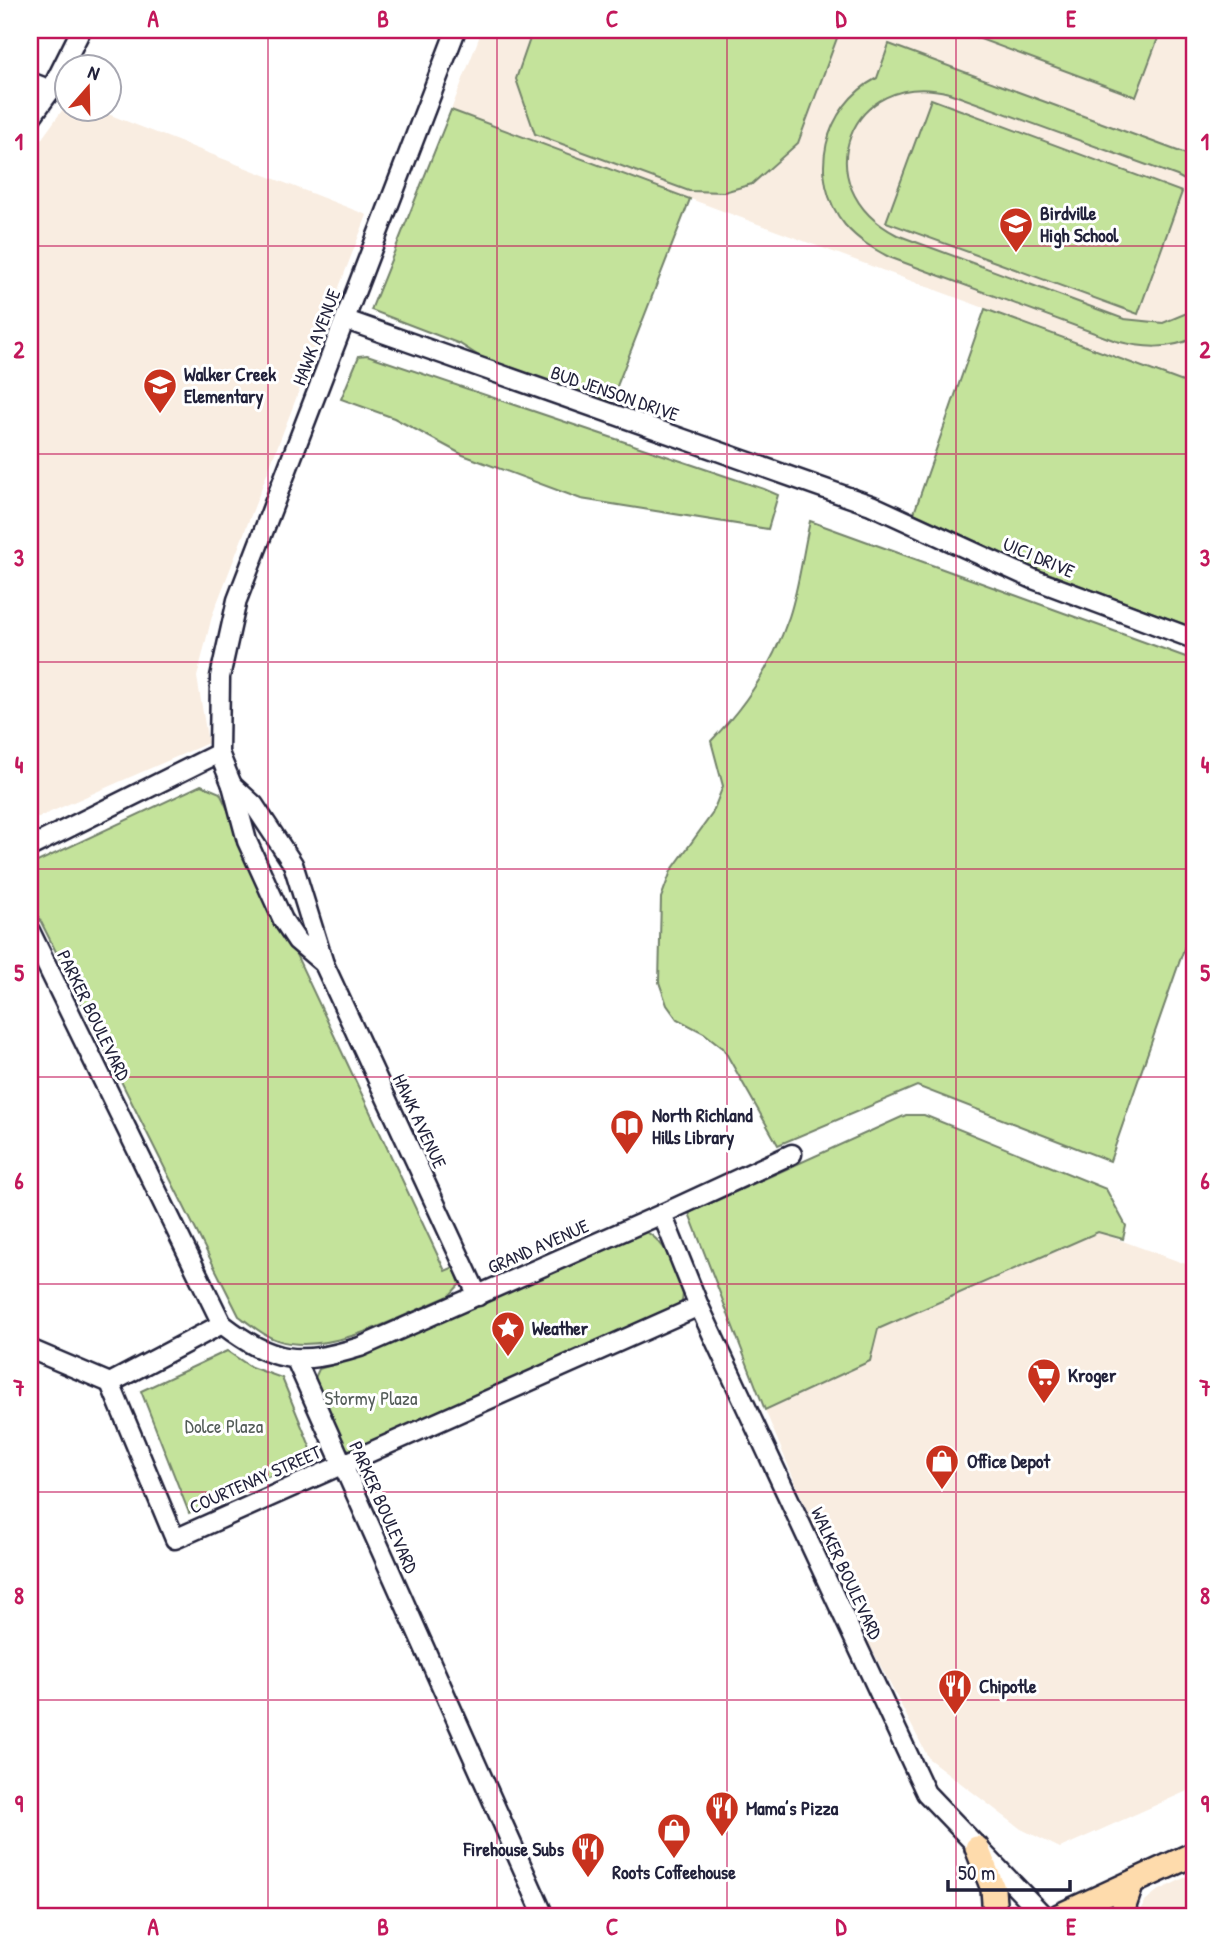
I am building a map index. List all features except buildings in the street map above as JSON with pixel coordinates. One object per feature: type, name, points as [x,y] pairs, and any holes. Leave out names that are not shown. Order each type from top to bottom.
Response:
[{"type":"main road","points":[[977,1848],[993,1889],[995,1916]]},
{"type":"main road","points":[[1059,1916],[1194,1854]]},
{"type":"main road","points":[[1125,1916],[1124,1906],[1132,1883]]},
{"type":"street","points":[[30,119],[51,90],[81,30]]},
{"type":"street","name":"HAWK AVENUE","points":[[324,964],[298,942],[283,920],[247,841],[232,785],[219,753],[220,677],[237,600],[456,30]]},
{"type":"street","points":[[30,82],[51,90]]},
{"type":"street","name":"BUD JENSON DRIVE","points":[[346,320],[871,505]]},
{"type":"street","name":"UICI DRIVE","points":[[871,505],[1033,579],[1194,639]]},
{"type":"street","points":[[30,847],[219,753]]},
{"type":"street","name":"HAWK AVENUE","points":[[232,785],[254,805],[293,864],[324,964],[478,1296]]},
{"type":"street","name":"PARKER BOULEVARD","points":[[30,931],[222,1324],[251,1346],[275,1356],[296,1360],[544,1916]]},
{"type":"street","name":"GRAND AVENUE","points":[[296,1360],[326,1357],[360,1347],[792,1154]]},
{"type":"street","name":"WALKER BOULEVARD","points":[[662,1214],[699,1306],[926,1793],[1044,1916]]},
{"type":"street","name":"COURTENAY STREET","points":[[110,1383],[175,1539],[699,1306]]},
{"type":"street","points":[[30,1349],[110,1383],[222,1324]]},
{"type":"shaded area","name":"Birdville High School","points":[[482,30],[1194,30],[1194,386],[451,110]]},
{"type":"shaded area","name":"Walker Creek Elementary","points":[[122,120],[367,215],[212,616],[197,677],[208,743],[30,821],[30,155],[54,122],[122,122]]},
{"type":"shaded area","points":[[1098,1232],[1194,1267],[1194,1788],[1060,1848],[1021,1829],[929,1759],[837,1582],[765,1410],[870,1361],[877,1329]]},
{"type":"shaded area","points":[[1194,1873],[1194,1916],[1139,1916],[1145,1901],[1156,1892]]},
{"type":"green space","points":[[533,30],[840,30],[798,143],[752,184],[724,192],[689,191],[535,134],[516,79]]},
{"type":"green space","points":[[956,30],[1161,30],[1136,97]]},
{"type":"green space","points":[[889,44],[1194,157],[1194,185],[1177,176],[949,93],[914,90],[886,97],[864,114],[851,136],[846,162],[852,189],[868,214],[897,235],[1124,319],[1163,323],[1194,310],[1194,338],[1175,345],[1155,347],[1116,341],[889,257],[850,230],[833,206],[826,186],[826,144],[833,124],[844,106],[859,90],[877,78]]},
{"type":"green space","points":[[931,99],[1182,192],[1138,314],[886,222]]},
{"type":"green space","points":[[451,110],[690,199],[610,404],[496,367],[460,344],[371,310]]},
{"type":"green space","points":[[985,309],[1194,386],[1194,628],[1034,568],[914,513]]},
{"type":"green space","points":[[367,355],[778,495],[768,529],[581,499],[463,455],[394,418],[341,399],[359,356]]},
{"type":"green space","points":[[810,521],[1194,660],[1194,920],[1110,1161],[917,1086],[778,1145],[723,1048],[704,1033],[677,1019],[667,1005],[659,982],[661,898],[671,871],[712,814],[723,786],[711,741],[757,684],[775,651],[796,594]]},
{"type":"green space","points":[[201,785],[220,793],[445,1271],[454,1267],[460,1284],[449,1296],[351,1336],[310,1344],[283,1342],[263,1333],[239,1316],[30,900],[30,868],[37,862]]},
{"type":"green space","points":[[906,1115],[924,1115],[1106,1189],[1126,1226],[1123,1239],[1098,1232],[878,1329],[870,1361],[765,1410],[689,1213]]},
{"type":"green space","name":"Stormy Plaza","points":[[644,1231],[652,1235],[667,1252],[679,1274],[683,1296],[681,1304],[353,1452],[342,1446],[314,1380],[319,1369],[364,1355]]},
{"type":"green space","name":"Dolce Plaza","points":[[227,1351],[251,1367],[282,1378],[314,1456],[189,1513],[141,1391]]},
{"type":"place","name":"Birdville High School","points":[[1016,254]]},
{"type":"place","name":"Walker Creek Elementary","points":[[160,415]]},
{"type":"place","name":"North Richland Hills Library","points":[[627,1156]]},
{"type":"place","name":"Weather","points":[[508,1358]]},
{"type":"place","name":"Kroger","points":[[1044,1405]]},
{"type":"place","name":"Office Depot","points":[[942,1491]]},
{"type":"place","name":"Chipotle","points":[[955,1716]]},
{"type":"place","name":"Mama’s Pizza","points":[[722,1838]]},
{"type":"place","name":"Roots Coffeehouse","points":[[674,1860]]},
{"type":"place","name":"Firehouse Subs","points":[[588,1879]]}]
